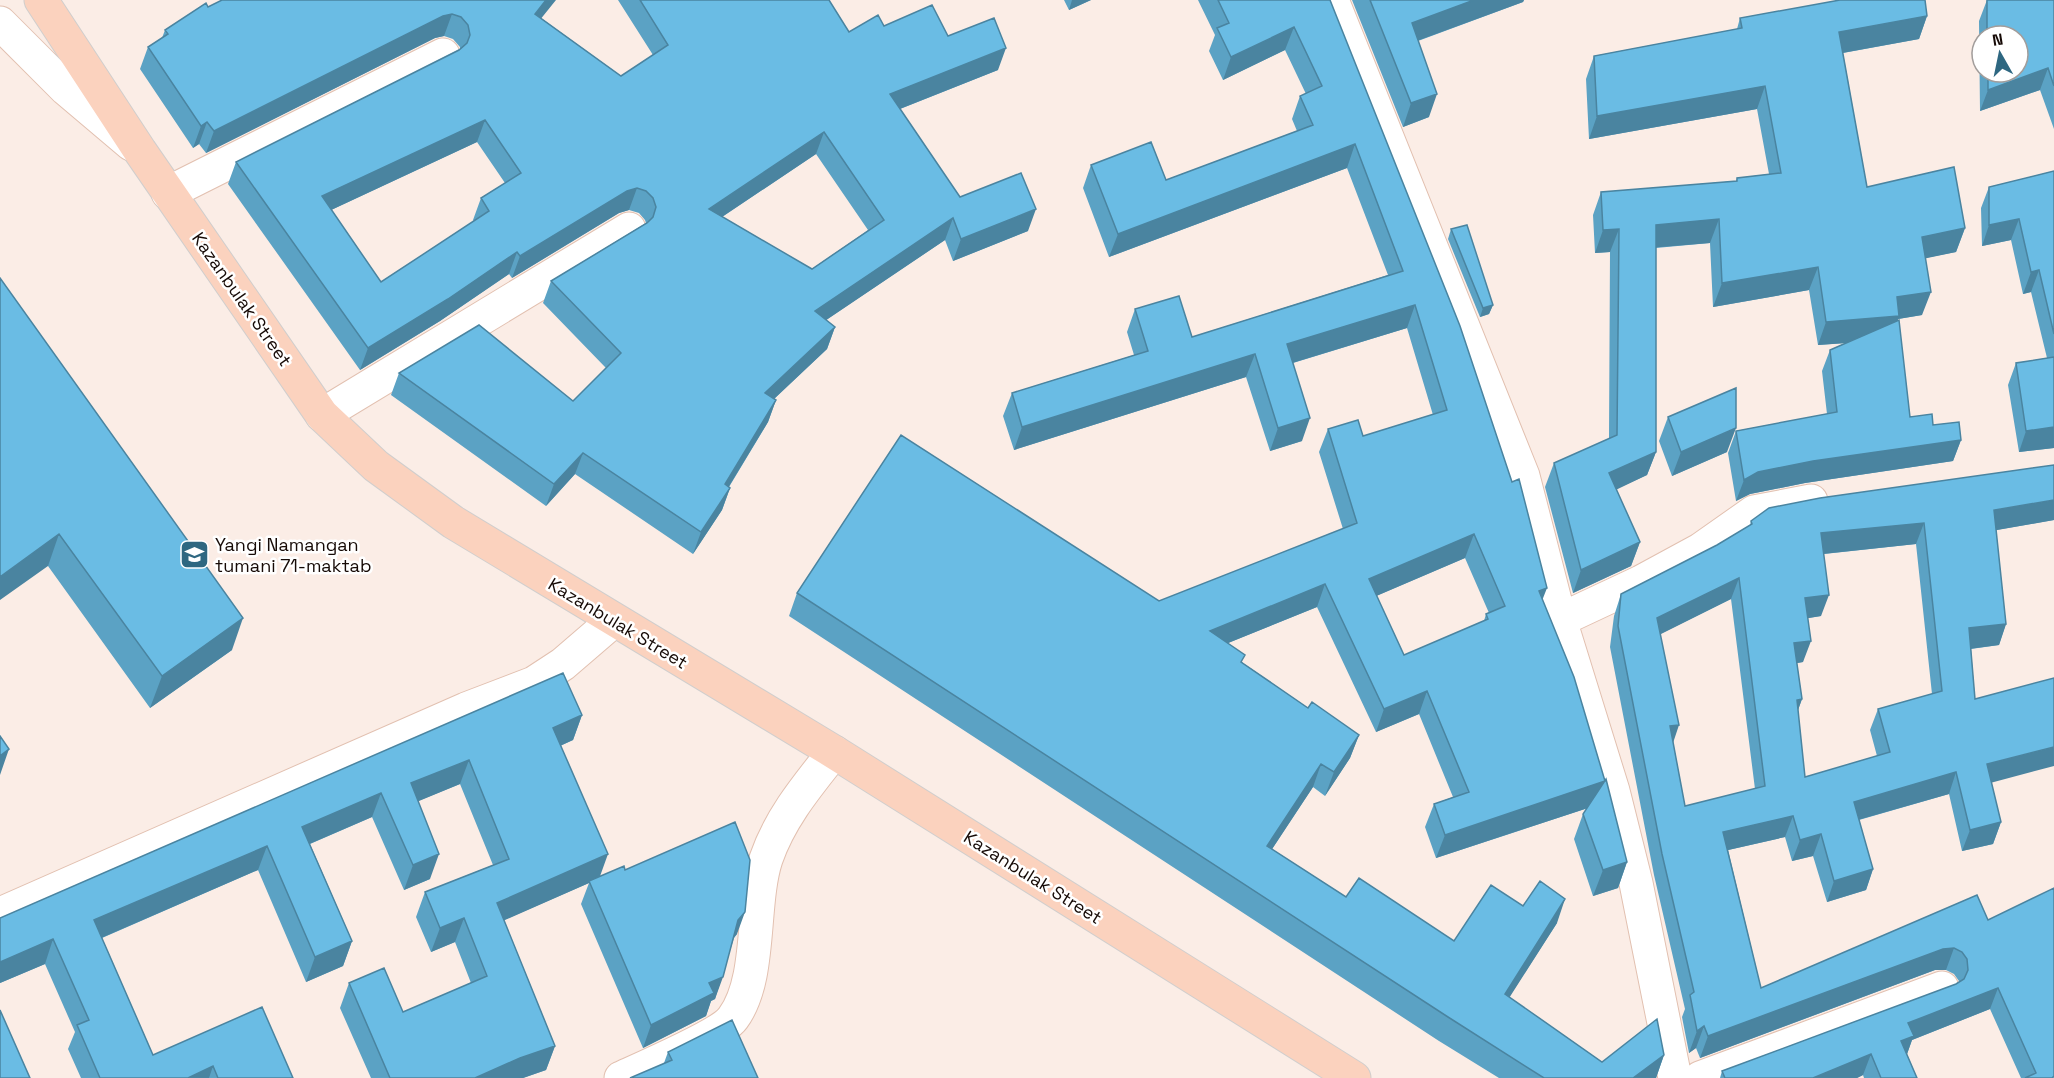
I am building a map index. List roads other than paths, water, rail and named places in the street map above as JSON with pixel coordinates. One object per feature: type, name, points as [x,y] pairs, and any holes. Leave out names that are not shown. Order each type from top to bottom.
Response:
[{"type":"main road","name":"Kazanbulak Street","points":[[41,0],[168,193],[322,415],[376,466],[453,522],[613,621],[834,752],[1354,1078]]},
{"type":"street","points":[[1332,0],[1523,476],[1560,620],[1614,791],[1636,883],[1675,1078]]},
{"type":"street","points":[[0,23],[66,89],[140,151]]},
{"type":"street","points":[[168,193],[443,55]]},
{"type":"street","points":[[322,415],[629,229]]},
{"type":"street","points":[[1560,620],[1641,582],[1700,550],[1754,512],[1844,496]]},
{"type":"street","points":[[0,914],[456,714],[534,683],[563,664],[613,621]]},
{"type":"street","points":[[621,1078],[669,1056],[733,1020],[747,993],[766,861],[784,817],[834,752]]},
{"type":"street","points":[[1700,1078],[1942,988]]},
{"type":"place","name":"Yangi Namangan tumani 71-maktab","points":[[194,554]]}]
